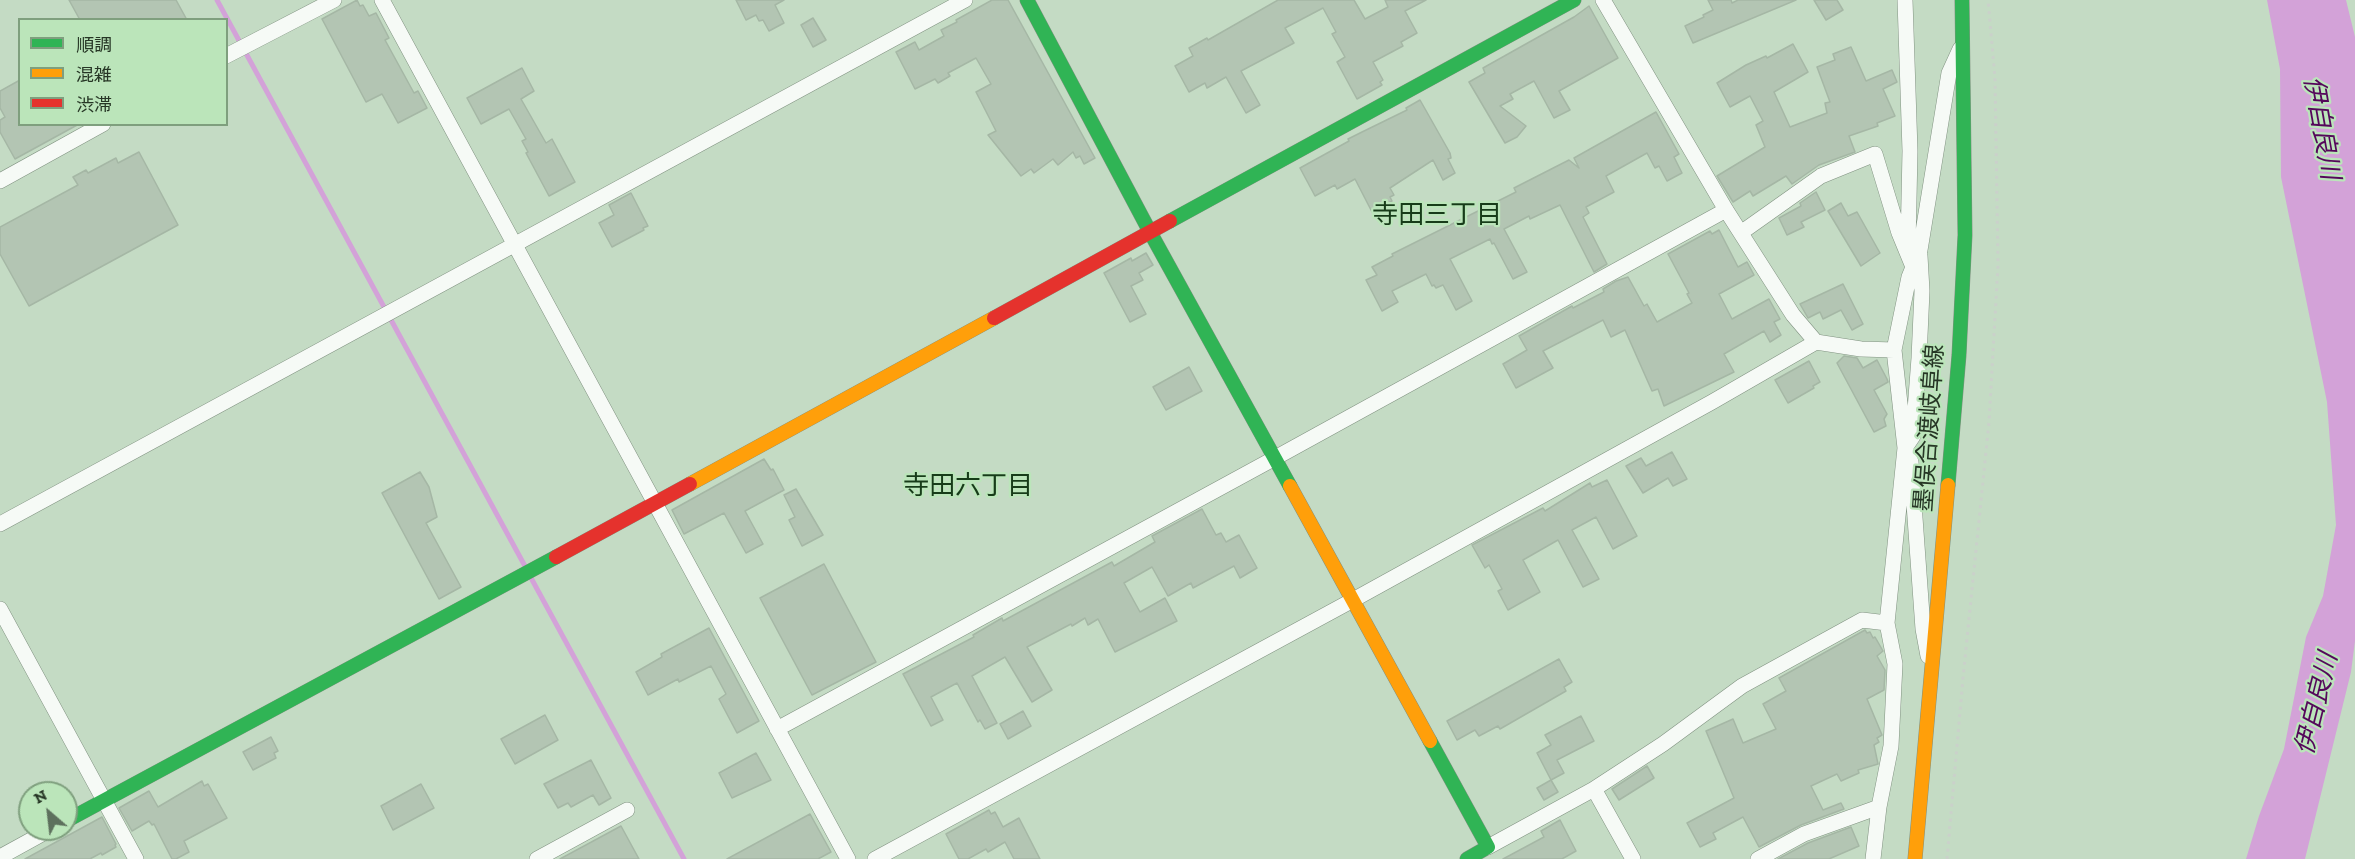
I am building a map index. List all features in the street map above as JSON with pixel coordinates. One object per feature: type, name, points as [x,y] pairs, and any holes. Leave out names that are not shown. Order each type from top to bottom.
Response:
[{"type":"street","points":[[228,55],[334,0]]},
{"type":"street","points":[[382,0],[848,859]]},
{"type":"street","points":[[0,524],[965,0]]},
{"type":"street","points":[[1027,0],[1150,232],[1488,847]]},
{"type":"street","points":[[78,814],[656,503],[1574,0]]},
{"type":"street","points":[[1603,0],[1726,210],[1793,315],[1816,342]]},
{"type":"street","points":[[1905,0],[1914,257],[1922,291],[1913,436],[1905,448]]},
{"type":"street","name":"墨俣合渡岐阜線","points":[[1914,859],[1932,678],[1959,354],[1964,247],[1962,0]]},
{"type":"street","points":[[1873,859],[1879,807],[1891,746],[1895,664],[1887,623],[1905,448],[1894,350],[1949,73],[1963,43]]},
{"type":"street","points":[[0,181],[99,126]]},
{"type":"street","points":[[1742,232],[1821,176],[1875,154],[1899,232],[1914,257]]},
{"type":"street","points":[[777,729],[1726,210]]},
{"type":"street","points":[[875,859],[1353,600],[1816,342],[1861,349],[1894,350]]},
{"type":"street","points":[[1905,448],[1911,462],[1923,629],[1932,678]]},
{"type":"street","points":[[0,609],[136,859]]},
{"type":"street","points":[[1467,859],[1594,789],[1663,744],[1742,686],[1862,620],[1887,623]]},
{"type":"street","points":[[1594,789],[1633,859]]},
{"type":"street","points":[[1758,859],[1804,834],[1879,807]]},
{"type":"street","points":[[537,859],[627,810]]},
{"type":"street","points":[[0,857],[29,841]]},
{"type":"path","points":[[1947,859],[1989,422],[1998,265],[1995,78],[1988,0]]},
{"type":"water","name":"伊自良川","points":[[2267,0],[2346,0],[2355,37],[2355,641],[2351,672],[2305,859],[2246,859],[2284,749],[2306,637],[2323,596],[2336,525],[2327,402],[2281,177],[2280,69]]},
{"type":"building","points":[[69,0],[176,0],[186,18],[79,18]]},
{"type":"building","points":[[357,0],[369,16],[376,13],[389,38],[385,40],[414,93],[418,91],[427,108],[398,123],[382,94],[366,102],[322,19]]},
{"type":"building","points":[[736,0],[784,0],[775,5],[784,23],[769,31],[763,20],[759,21],[756,15],[746,20]]},
{"type":"building","points":[[992,0],[1008,0],[1095,158],[1084,164],[1080,156],[1076,158],[1073,152],[1058,165],[1053,159],[1034,173],[1031,169],[1021,176],[988,135],[996,131],[976,92],[991,84],[976,58],[948,73],[950,76],[938,83],[935,79],[915,89],[896,52],[915,42],[919,50],[944,36],[941,30]]},
{"type":"building","points":[[1278,0],[1354,0],[1365,19],[1388,7],[1385,0],[1426,0],[1405,11],[1417,33],[1401,42],[1403,46],[1373,62],[1383,80],[1380,82],[1382,85],[1357,99],[1337,62],[1345,57],[1332,34],[1336,32],[1323,8],[1285,28],[1294,43],[1241,71],[1260,105],[1246,113],[1226,77],[1207,88],[1205,83],[1189,92],[1175,66],[1193,56],[1189,48],[1207,38],[1208,40]]},
{"type":"building","points":[[1708,0],[1731,0],[1732,3],[1738,0],[1796,0],[1693,43],[1685,26],[1713,10]]},
{"type":"building","points":[[1814,0],[1837,0],[1843,10],[1826,20]]},
{"type":"building","points":[[1589,6],[1618,58],[1559,91],[1570,110],[1554,118],[1534,81],[1510,94],[1513,99],[1500,106],[1526,126],[1517,137],[1505,143],[1469,82],[1485,73],[1483,68],[1574,17]]},
{"type":"building","points":[[813,18],[826,40],[813,47],[801,25]]},
{"type":"building","points":[[1793,44],[1808,72],[1774,92],[1790,127],[1827,113],[1825,103],[1830,102],[1817,67],[1835,60],[1833,54],[1851,47],[1866,81],[1892,70],[1897,82],[1883,89],[1895,116],[1877,123],[1878,126],[1849,136],[1855,152],[1819,165],[1792,184],[1786,176],[1753,196],[1750,191],[1733,202],[1717,176],[1765,147],[1756,125],[1763,121],[1750,96],[1730,107],[1717,83],[1746,65],[1766,56],[1767,58]]},
{"type":"building","points":[[522,68],[534,91],[521,99],[546,143],[552,139],[575,182],[549,196],[526,153],[528,152],[522,141],[526,139],[509,109],[481,124],[467,98]]},
{"type":"building","points":[[18,81],[18,126],[75,126],[15,159],[0,132],[0,120],[5,117],[0,108],[0,91]]},
{"type":"building","points":[[1420,100],[1450,153],[1451,158],[1448,159],[1455,173],[1443,180],[1433,160],[1390,188],[1394,195],[1390,197],[1392,201],[1372,212],[1355,179],[1337,189],[1335,185],[1315,196],[1300,168],[1349,141],[1348,139],[1407,110],[1406,108]]},
{"type":"building","points":[[1656,112],[1679,154],[1674,157],[1682,173],[1667,181],[1659,166],[1655,168],[1647,153],[1606,176],[1614,192],[1586,207],[1589,213],[1583,217],[1607,264],[1594,272],[1560,205],[1530,219],[1529,216],[1504,229],[1527,272],[1513,279],[1490,239],[1450,259],[1472,301],[1456,310],[1443,285],[1436,288],[1432,286],[1426,274],[1392,291],[1398,302],[1382,311],[1366,280],[1377,275],[1372,267],[1393,256],[1392,254],[1516,192],[1514,188],[1569,160],[1579,168],[1574,158]]},
{"type":"building","points":[[139,152],[178,225],[29,306],[0,254],[0,227],[78,185],[73,177],[86,170],[88,173],[116,158],[118,163]]},
{"type":"building","points":[[1816,192],[1825,210],[1801,222],[1804,227],[1787,235],[1779,218],[1801,206],[1800,203]]},
{"type":"building","points":[[631,193],[648,226],[612,247],[599,223],[614,215],[609,205]]},
{"type":"building","points":[[1841,203],[1848,216],[1857,212],[1880,253],[1861,266],[1828,211]]},
{"type":"building","points":[[1719,230],[1738,267],[1747,262],[1754,275],[1719,294],[1732,319],[1769,299],[1780,319],[1774,322],[1781,335],[1770,342],[1764,331],[1724,354],[1734,372],[1664,406],[1658,389],[1652,391],[1625,330],[1611,337],[1603,320],[1543,351],[1553,368],[1516,388],[1503,364],[1527,350],[1519,336],[1572,306],[1573,308],[1604,292],[1603,289],[1616,281],[1628,277],[1644,306],[1647,304],[1657,322],[1692,303],[1668,254],[1710,231],[1712,234]]},
{"type":"building","points":[[1146,253],[1153,265],[1139,273],[1143,280],[1131,286],[1146,314],[1130,322],[1104,273],[1131,258],[1132,261]]},
{"type":"building","points":[[1843,284],[1863,324],[1852,330],[1841,310],[1823,319],[1820,312],[1808,318],[1800,304]]},
{"type":"building","points":[[1844,356],[1857,358],[1863,368],[1877,360],[1887,379],[1888,382],[1874,390],[1887,414],[1884,419],[1886,426],[1874,432],[1837,363]]},
{"type":"building","points":[[1809,361],[1820,382],[1788,403],[1775,380]]},
{"type":"building","points":[[1189,367],[1202,391],[1166,410],[1153,387]]},
{"type":"building","points":[[1672,452],[1687,479],[1673,486],[1668,478],[1643,493],[1626,466],[1641,458],[1646,466]]},
{"type":"building","points":[[764,459],[771,470],[773,469],[784,490],[745,511],[763,544],[746,553],[724,513],[684,534],[672,510]]},
{"type":"building","points":[[420,472],[429,487],[437,517],[426,523],[461,587],[439,599],[382,493]]},
{"type":"building","points":[[1607,480],[1637,536],[1613,549],[1596,517],[1572,530],[1599,579],[1583,587],[1558,540],[1523,560],[1540,592],[1508,610],[1498,591],[1502,589],[1489,565],[1485,568],[1472,545],[1543,508],[1545,511],[1590,483],[1592,487]]},
{"type":"building","points":[[796,489],[823,535],[802,546],[789,520],[795,517],[784,495]]},
{"type":"building","points":[[1202,509],[1216,535],[1221,533],[1226,542],[1239,535],[1257,568],[1240,578],[1234,566],[1193,588],[1191,583],[1168,596],[1152,567],[1124,583],[1140,612],[1165,598],[1177,621],[1115,652],[1098,619],[1088,625],[1085,618],[1027,647],[1052,690],[1032,702],[1005,657],[972,676],[997,723],[985,729],[980,720],[978,722],[957,683],[931,697],[943,720],[931,726],[903,674],[974,637],[973,635],[1002,618],[1003,621],[1112,562],[1114,566],[1155,542],[1152,536]]},
{"type":"building","points":[[824,564],[876,662],[812,695],[760,598]]},
{"type":"building","points":[[709,628],[759,721],[737,733],[719,699],[726,694],[711,666],[679,682],[678,679],[648,695],[636,672],[662,657],[661,654]]},
{"type":"building","points":[[1865,630],[1867,633],[1870,632],[1873,638],[1875,637],[1883,651],[1877,656],[1885,670],[1884,690],[1867,699],[1882,735],[1877,738],[1879,742],[1874,745],[1878,764],[1858,770],[1859,773],[1841,781],[1837,774],[1811,786],[1823,810],[1841,803],[1844,809],[1801,825],[1759,847],[1743,817],[1713,833],[1716,839],[1700,847],[1687,823],[1734,798],[1706,731],[1733,719],[1743,743],[1776,729],[1763,704],[1786,691],[1779,678]]},
{"type":"building","points":[[1559,659],[1572,682],[1564,687],[1566,691],[1500,729],[1498,726],[1479,736],[1475,730],[1457,740],[1447,721]]},
{"type":"building","points":[[1023,711],[1031,726],[1008,739],[1000,724]]},
{"type":"building","points":[[545,715],[558,740],[515,764],[501,739]]},
{"type":"building","points":[[1581,716],[1594,741],[1557,760],[1564,773],[1551,780],[1537,753],[1551,745],[1545,735]]},
{"type":"building","points":[[271,737],[278,751],[274,753],[276,758],[253,770],[243,752]]},
{"type":"building","points":[[756,753],[771,780],[732,798],[719,773]]},
{"type":"building","points":[[591,760],[611,798],[599,805],[593,795],[571,807],[568,803],[558,808],[544,784]]},
{"type":"building","points":[[1647,766],[1654,778],[1619,800],[1612,789]]},
{"type":"building","points":[[1551,780],[1558,792],[1544,800],[1537,788]]},
{"type":"building","points":[[202,781],[204,786],[208,784],[227,818],[184,841],[189,852],[176,859],[172,859],[154,824],[152,825],[149,821],[132,831],[119,808],[149,791],[158,807]]},
{"type":"building","points":[[421,784],[434,808],[393,830],[381,806]]},
{"type":"building","points":[[989,810],[991,814],[995,812],[1003,827],[1019,818],[1040,859],[1014,859],[1005,842],[988,852],[986,849],[968,859],[959,859],[946,834]]},
{"type":"building","points":[[810,814],[831,852],[818,859],[727,859]]},
{"type":"building","points":[[102,817],[116,847],[90,859],[25,859],[58,841],[78,841],[78,830]]},
{"type":"building","points":[[1560,820],[1576,851],[1562,859],[1503,859],[1544,837],[1541,831]]},
{"type":"building","points":[[621,826],[639,859],[560,859]]},
{"type":"building","points":[[1851,827],[1859,846],[1829,859],[1778,859],[1808,843]]},
{"type":"waterway","points":[[217,0],[227,18]]},
{"type":"waterway","points":[[228,20],[526,568]]},
{"type":"waterway","points":[[530,576],[684,859]]},
{"type":"traffic: fast","points":[[1027,0],[1150,232],[1290,486]]},
{"type":"traffic: fast","points":[[1170,221],[1574,0]]},
{"type":"traffic: fast","points":[[1948,485],[1959,355],[1965,235],[1962,0]]},
{"type":"traffic: fast","points":[[78,815],[556,557]]},
{"type":"traffic: fast","points":[[1430,741],[1488,847],[1467,859]]},
{"type":"traffic: slow","points":[[690,484],[994,318]]},
{"type":"traffic: slow","points":[[1915,859],[1948,485]]},
{"type":"traffic: slow","points":[[1290,486],[1430,741]]},
{"type":"traffic: jam","points":[[994,318],[1170,221]]},
{"type":"traffic: jam","points":[[556,557],[690,484]]},
{"type":"district","name":"寺田三丁目","points":[[1437,216]]},
{"type":"district","name":"寺田六丁目","points":[[968,487]]}]
